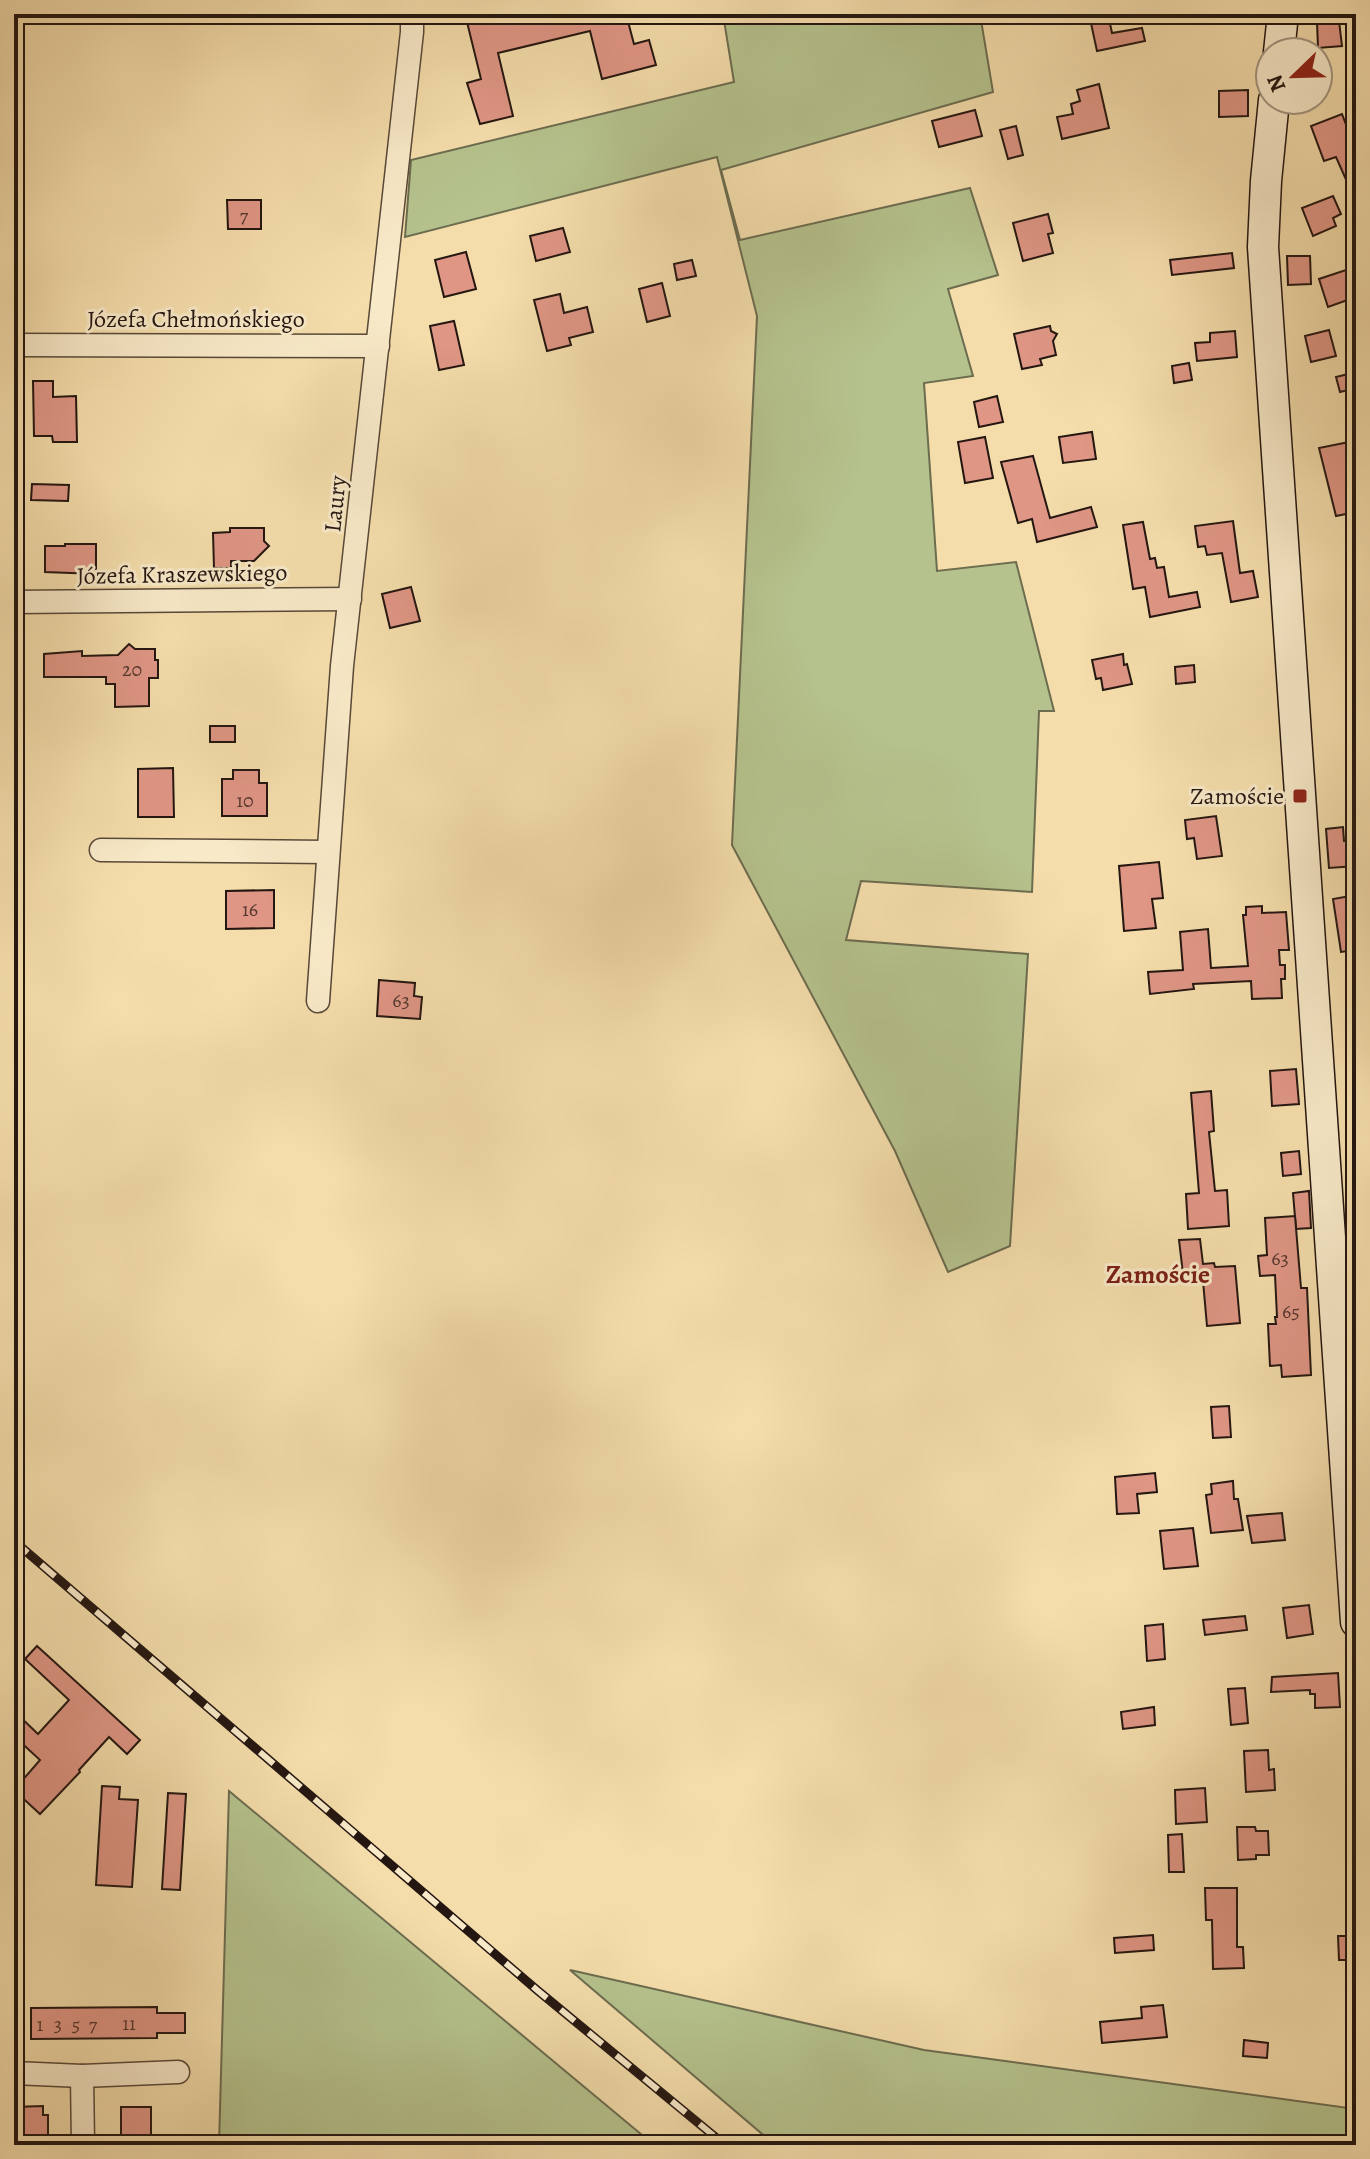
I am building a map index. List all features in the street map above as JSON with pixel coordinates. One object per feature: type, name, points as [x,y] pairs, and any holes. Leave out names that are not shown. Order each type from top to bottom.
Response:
[{"type":"street","name":"Laury","points":[[318,1001],[342,666],[412,14]]},
{"type":"street","points":[[1281,36],[1283,14]]},
{"type":"street","points":[[1272,116],[1263,247],[1356,1622]]},
{"type":"street","name":"Józefa Chełmońskiego","points":[[14,345],[378,346]]},
{"type":"street","name":"Józefa Kraszewskiego","points":[[14,602],[350,599]]},
{"type":"street","points":[[101,850],[328,852]]},
{"type":"street","points":[[14,2073],[82,2076],[178,2072]]},
{"type":"street","points":[[82,2076],[83,2145]]},
{"type":"green space","points":[[723,14],[884,14],[885,19],[911,14],[980,14],[993,92],[721,170],[740,240],[970,188],[998,275],[948,289],[973,376],[924,383],[937,571],[1016,562],[1054,711],[1039,711],[1032,892],[861,881],[846,940],[1028,954],[1010,1246],[948,1272],[895,1151],[732,845],[757,316],[717,157],[405,237],[411,160],[734,82]]},
{"type":"green space","points":[[229,1791],[654,2145],[219,2145]]},
{"type":"green space","points":[[570,1970],[924,2050],[1356,2109],[1356,2145],[775,2145]]},
{"type":"building","points":[[503,14],[626,14],[634,44],[649,40],[656,65],[602,79],[590,31],[498,53],[513,116],[480,124],[467,83],[481,79],[467,22]]},
{"type":"building","points":[[1089,14],[1108,14],[1112,33],[1142,28],[1145,41],[1097,51]]},
{"type":"building","points":[[1339,21],[1342,46],[1334,47],[1334,36],[1318,36],[1317,22]]},
{"type":"building","points":[[1099,84],[1109,128],[1062,139],[1057,117],[1073,114],[1071,104],[1080,101],[1077,90]]},
{"type":"building","points":[[1248,90],[1248,116],[1219,117],[1219,91]]},
{"type":"building","points":[[975,110],[982,136],[939,147],[932,121]]},
{"type":"building","points":[[1342,114],[1356,151],[1356,202],[1336,157],[1324,161],[1311,126]]},
{"type":"building","points":[[1016,126],[1023,155],[1008,159],[1000,130]]},
{"type":"building","points":[[1333,196],[1341,214],[1333,218],[1336,226],[1313,236],[1302,208]]},
{"type":"building","points":[[227,200],[261,200],[261,229],[228,229]]},
{"type":"building","points":[[1048,214],[1053,233],[1048,234],[1053,253],[1023,261],[1013,223]]},
{"type":"building","points":[[563,228],[570,252],[536,261],[530,236]]},
{"type":"building","points":[[466,252],[476,289],[444,297],[435,260]]},
{"type":"building","points":[[1232,253],[1234,268],[1172,275],[1170,260]]},
{"type":"building","points":[[1287,256],[1310,256],[1311,284],[1288,285]]},
{"type":"building","points":[[692,260],[696,276],[677,280],[674,264]]},
{"type":"building","points":[[1349,269],[1356,297],[1328,307],[1319,279]]},
{"type":"building","points":[[662,283],[670,316],[647,322],[639,289]]},
{"type":"building","points":[[560,294],[564,313],[587,307],[593,332],[569,338],[571,345],[547,351],[534,300]]},
{"type":"building","points":[[454,321],[464,365],[439,370],[430,326]]},
{"type":"building","points":[[1050,326],[1051,331],[1057,334],[1053,341],[1056,355],[1040,359],[1042,365],[1022,369],[1014,334]]},
{"type":"building","points":[[1329,330],[1336,356],[1311,362],[1305,336]]},
{"type":"building","points":[[1235,331],[1237,357],[1197,361],[1195,343],[1210,342],[1210,333]]},
{"type":"building","points":[[1189,363],[1192,380],[1174,383],[1172,366]]},
{"type":"building","points":[[1356,372],[1356,388],[1340,392],[1336,377]]},
{"type":"building","points":[[33,381],[53,381],[53,397],[76,396],[77,442],[53,442],[52,436],[34,436]]},
{"type":"building","points":[[997,396],[1003,422],[979,427],[974,402]]},
{"type":"building","points":[[1092,432],[1096,459],[1063,463],[1059,437]]},
{"type":"building","points":[[985,437],[993,478],[965,483],[958,442]]},
{"type":"building","points":[[1354,441],[1356,462],[1351,463],[1356,512],[1336,516],[1319,448]]},
{"type":"building","points":[[1033,456],[1050,518],[1091,507],[1097,527],[1037,542],[1032,519],[1018,523],[1001,462]]},
{"type":"building","points":[[32,484],[69,485],[68,501],[31,500]]},
{"type":"building","points":[[1233,521],[1240,573],[1253,571],[1258,597],[1231,602],[1222,553],[1207,555],[1205,546],[1198,547],[1195,526]]},
{"type":"building","points":[[1143,522],[1150,559],[1155,558],[1157,568],[1164,567],[1169,597],[1197,592],[1200,607],[1150,617],[1145,587],[1133,589],[1123,525]]},
{"type":"building","points":[[230,528],[264,528],[264,541],[269,546],[254,561],[231,561],[231,568],[214,568],[213,533],[230,532]]},
{"type":"building","points":[[96,544],[96,574],[45,572],[45,546]]},
{"type":"building","points":[[411,587],[420,621],[390,628],[382,594]]},
{"type":"building","points":[[129,644],[135,649],[155,649],[158,678],[149,678],[149,706],[115,707],[115,684],[106,684],[106,677],[44,677],[44,654],[82,651],[82,656],[118,655]]},
{"type":"building","points":[[1123,654],[1132,684],[1103,690],[1101,678],[1096,679],[1092,660]]},
{"type":"building","points":[[1194,665],[1195,682],[1176,684],[1175,667]]},
{"type":"building","points":[[210,726],[235,726],[235,742],[210,742]]},
{"type":"building","points":[[173,768],[174,817],[138,817],[138,769]]},
{"type":"building","points":[[233,770],[259,770],[259,783],[267,783],[267,816],[222,816],[222,779],[233,779]]},
{"type":"building","points":[[1216,816],[1222,856],[1197,859],[1194,838],[1187,839],[1185,820]]},
{"type":"building","points":[[1343,827],[1344,841],[1356,840],[1356,866],[1329,868],[1326,829]]},
{"type":"building","points":[[1159,862],[1163,898],[1152,899],[1156,928],[1124,931],[1119,866]]},
{"type":"building","points":[[274,890],[274,928],[226,929],[226,891]]},
{"type":"building","points":[[1356,895],[1356,933],[1353,933],[1356,950],[1341,952],[1333,899]]},
{"type":"building","points":[[1262,906],[1262,913],[1286,912],[1289,950],[1279,950],[1280,965],[1285,965],[1285,979],[1281,979],[1282,998],[1252,999],[1251,981],[1193,984],[1194,989],[1150,994],[1148,972],[1183,970],[1180,932],[1208,929],[1211,968],[1248,966],[1243,915],[1246,915],[1246,907]]},
{"type":"building","points":[[379,980],[415,983],[414,996],[422,997],[420,1019],[377,1016]]},
{"type":"building","points":[[1296,1069],[1299,1104],[1272,1106],[1270,1071]]},
{"type":"building","points":[[1211,1091],[1214,1131],[1209,1132],[1215,1191],[1227,1190],[1229,1226],[1188,1229],[1186,1194],[1199,1193],[1191,1093]]},
{"type":"building","points":[[1299,1151],[1301,1174],[1283,1176],[1281,1153]]},
{"type":"building","points":[[1309,1191],[1311,1228],[1296,1229],[1293,1193]]},
{"type":"building","points":[[1295,1216],[1301,1288],[1307,1288],[1311,1375],[1282,1377],[1281,1365],[1270,1366],[1268,1324],[1276,1324],[1277,1317],[1275,1275],[1260,1276],[1258,1256],[1267,1255],[1265,1218]]},
{"type":"building","points":[[1200,1239],[1203,1264],[1235,1266],[1240,1323],[1207,1326],[1203,1281],[1184,1282],[1179,1240]]},
{"type":"building","points":[[1229,1406],[1231,1437],[1213,1438],[1211,1407]]},
{"type":"building","points":[[1155,1473],[1157,1492],[1137,1494],[1139,1513],[1117,1514],[1115,1477]]},
{"type":"building","points":[[1233,1481],[1234,1499],[1238,1499],[1243,1530],[1211,1533],[1206,1495],[1212,1494],[1211,1484]]},
{"type":"building","points":[[1282,1513],[1285,1540],[1252,1543],[1247,1516]]},
{"type":"building","points":[[1193,1528],[1198,1566],[1164,1569],[1160,1531]]},
{"type":"building","points":[[1309,1605],[1313,1634],[1287,1638],[1283,1608]]},
{"type":"building","points":[[1245,1616],[1247,1630],[1205,1635],[1203,1620]]},
{"type":"building","points":[[1163,1624],[1165,1659],[1147,1661],[1145,1626]]},
{"type":"building","points":[[37,1646],[140,1740],[127,1754],[109,1737],[40,1814],[14,1790],[40,1760],[14,1736],[14,1711],[38,1734],[69,1700],[25,1659]]},
{"type":"building","points":[[1338,1673],[1340,1707],[1315,1708],[1315,1694],[1310,1694],[1310,1690],[1271,1692],[1272,1677]]},
{"type":"building","points":[[1245,1688],[1248,1723],[1231,1725],[1228,1689]]},
{"type":"building","points":[[1154,1707],[1155,1725],[1123,1729],[1121,1712]]},
{"type":"building","points":[[1268,1750],[1269,1770],[1274,1769],[1275,1790],[1246,1792],[1244,1751]]},
{"type":"building","points":[[102,1786],[120,1787],[119,1799],[138,1800],[132,1887],[96,1885]]},
{"type":"building","points":[[1205,1788],[1207,1822],[1176,1824],[1175,1790]]},
{"type":"building","points":[[168,1793],[186,1794],[180,1890],[162,1889]]},
{"type":"building","points":[[1237,1827],[1268,1831],[1269,1855],[1238,1860]]},
{"type":"building","points":[[1182,1834],[1184,1872],[1169,1872],[1168,1835]]},
{"type":"building","points":[[1205,1888],[1237,1888],[1237,1947],[1243,1947],[1244,1968],[1213,1969],[1212,1920],[1206,1920]]},
{"type":"building","points":[[1153,1935],[1154,1950],[1115,1953],[1114,1938]]},
{"type":"building","points":[[1338,1936],[1354,1936],[1354,1960],[1339,1960]]},
{"type":"building","points":[[1163,2005],[1167,2037],[1102,2043],[1100,2022],[1142,2018],[1141,2007]]},
{"type":"building","points":[[157,2007],[157,2013],[185,2013],[185,2033],[157,2033],[157,2038],[31,2039],[31,2008]]},
{"type":"building","points":[[1244,2040],[1268,2043],[1267,2058],[1243,2056]]},
{"type":"building","points":[[43,2106],[43,2115],[48,2115],[48,2145],[20,2145],[20,2138],[15,2138],[14,2107]]},
{"type":"building","points":[[121,2107],[151,2107],[151,2145],[121,2145]]},
{"type":"railway","points":[[14,1541],[537,1990],[725,2145]]},
{"type":"place","name":"Zamoście","points":[[1300,796]]},
{"type":"district","name":"Zamoście","points":[[1158,1274]]}]
